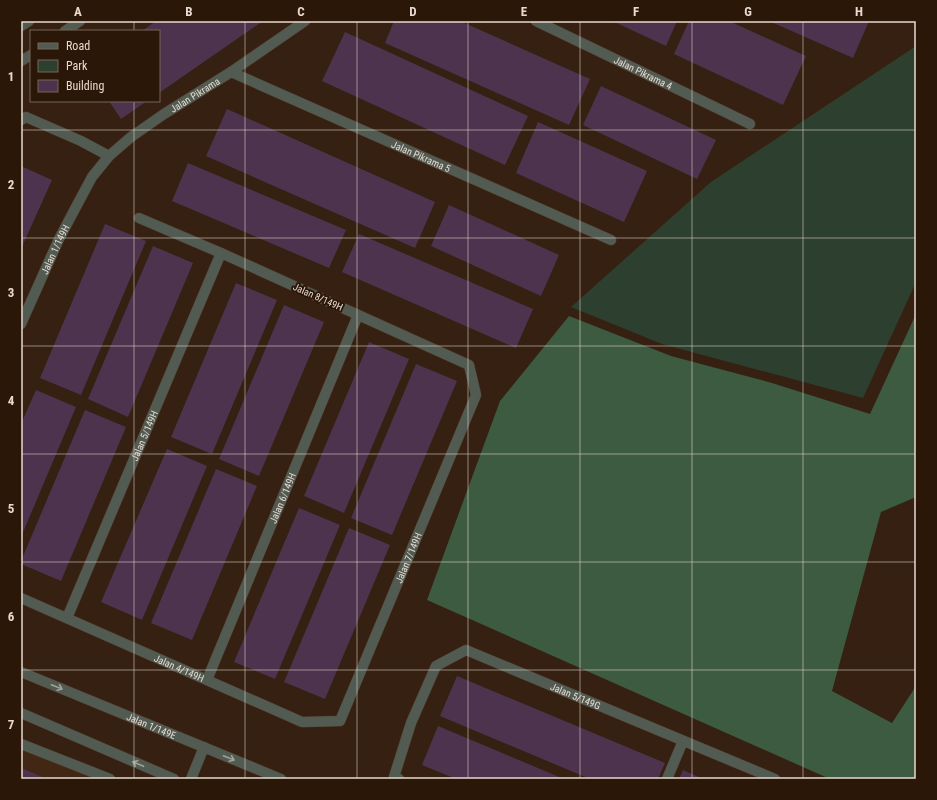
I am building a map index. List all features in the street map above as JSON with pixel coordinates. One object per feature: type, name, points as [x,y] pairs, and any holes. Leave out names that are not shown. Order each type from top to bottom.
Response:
[{"type":"street","points":[[21,26],[29,21]]},
{"type":"street","points":[[66,30],[80,21]]},
{"type":"street","name":"Jalan Pikrama","points":[[92,177],[109,156],[131,137],[164,114],[231,72],[305,21]]},
{"type":"street","name":"Jalan Pikrama 4","points":[[536,21],[750,124]]},
{"type":"street","points":[[21,62],[30,56]]},
{"type":"street","name":"Jalan Pikrama 5","points":[[231,72],[611,240]]},
{"type":"street","points":[[21,120],[26,118],[81,141],[109,156]]},
{"type":"street","name":"Jalan 1/149H","points":[[21,324],[60,239],[92,177]]},
{"type":"street","name":"Jalan 8/149H","points":[[139,218],[221,253],[469,365],[476,395]]},
{"type":"street","name":"Jalan 5/149H","points":[[67,618],[221,253]]},
{"type":"street","name":"Jalan 6/149H","points":[[207,680],[358,315]]},
{"type":"street","name":"Jalan 7/149H","points":[[340,722],[476,395]]},
{"type":"street","name":"Jalan 4/149H","points":[[21,598],[302,722],[340,722]]},
{"type":"street","name":"Jalan 5/149G","points":[[399,779],[394,776],[411,723],[436,666],[466,650],[775,779]]},
{"type":"street","name":"Jalan 1/149E","points":[[21,672],[282,779]]},
{"type":"street","points":[[21,713],[174,779]]},
{"type":"street","points":[[667,779],[683,741]]},
{"type":"street","points":[[21,744],[110,779]]},
{"type":"street","points":[[191,779],[204,747]]},
{"type":"shaded area","points":[[21,747],[100,779],[21,779]]},
{"type":"green space","points":[[916,46],[916,282],[863,398],[662,344],[571,307],[711,182]]},
{"type":"green space","points":[[916,314],[916,497],[881,512],[832,691],[892,723],[916,686],[916,779],[830,779],[427,600],[500,401],[569,316],[671,356],[772,383],[870,414]]},
{"type":"building","points":[[156,21],[263,21],[160,92],[160,30],[143,30]]},
{"type":"building","points":[[394,21],[460,21],[590,79],[569,125],[385,43]]},
{"type":"building","points":[[612,21],[677,21],[666,46]]},
{"type":"building","points":[[689,21],[729,21],[806,56],[783,105],[674,54]]},
{"type":"building","points":[[769,21],[869,21],[853,58]]},
{"type":"building","points":[[345,32],[528,116],[505,165],[322,81]]},
{"type":"building","points":[[601,86],[716,140],[697,179],[583,125]]},
{"type":"building","points":[[110,102],[146,102],[121,119]]},
{"type":"building","points":[[227,109],[435,202],[415,248],[206,156]]},
{"type":"building","points":[[538,122],[647,171],[624,222],[516,173]]},
{"type":"building","points":[[188,163],[346,230],[329,268],[172,201]]},
{"type":"building","points":[[21,166],[52,180],[21,249]]},
{"type":"building","points":[[449,205],[559,255],[541,296],[431,246]]},
{"type":"building","points":[[105,224],[146,241],[81,395],[40,378]]},
{"type":"building","points":[[359,234],[533,309],[516,348],[342,272]]},
{"type":"building","points":[[153,246],[193,263],[128,417],[88,399]]},
{"type":"building","points":[[236,283],[277,300],[212,454],[171,437]]},
{"type":"building","points":[[284,305],[324,322],[259,476],[219,459]]},
{"type":"building","points":[[369,342],[409,359],[344,513],[304,496]]},
{"type":"building","points":[[416,364],[457,381],[392,535],[351,518]]},
{"type":"building","points":[[36,390],[76,407],[21,537],[21,424]]},
{"type":"building","points":[[85,410],[126,427],[61,581],[21,564],[21,561]]},
{"type":"building","points":[[167,449],[207,466],[142,620],[101,602]]},
{"type":"building","points":[[216,469],[257,486],[192,640],[151,623]]},
{"type":"building","points":[[299,508],[340,525],[275,679],[234,662]]},
{"type":"building","points":[[349,528],[390,545],[325,699],[284,682]]},
{"type":"building","points":[[457,676],[665,763],[658,779],[590,779],[440,716]]},
{"type":"building","points":[[438,726],[564,779],[456,779],[422,765]]},
{"type":"building","points":[[21,768],[47,779],[21,779]]},
{"type":"building","points":[[683,770],[703,779],[679,779]]}]
